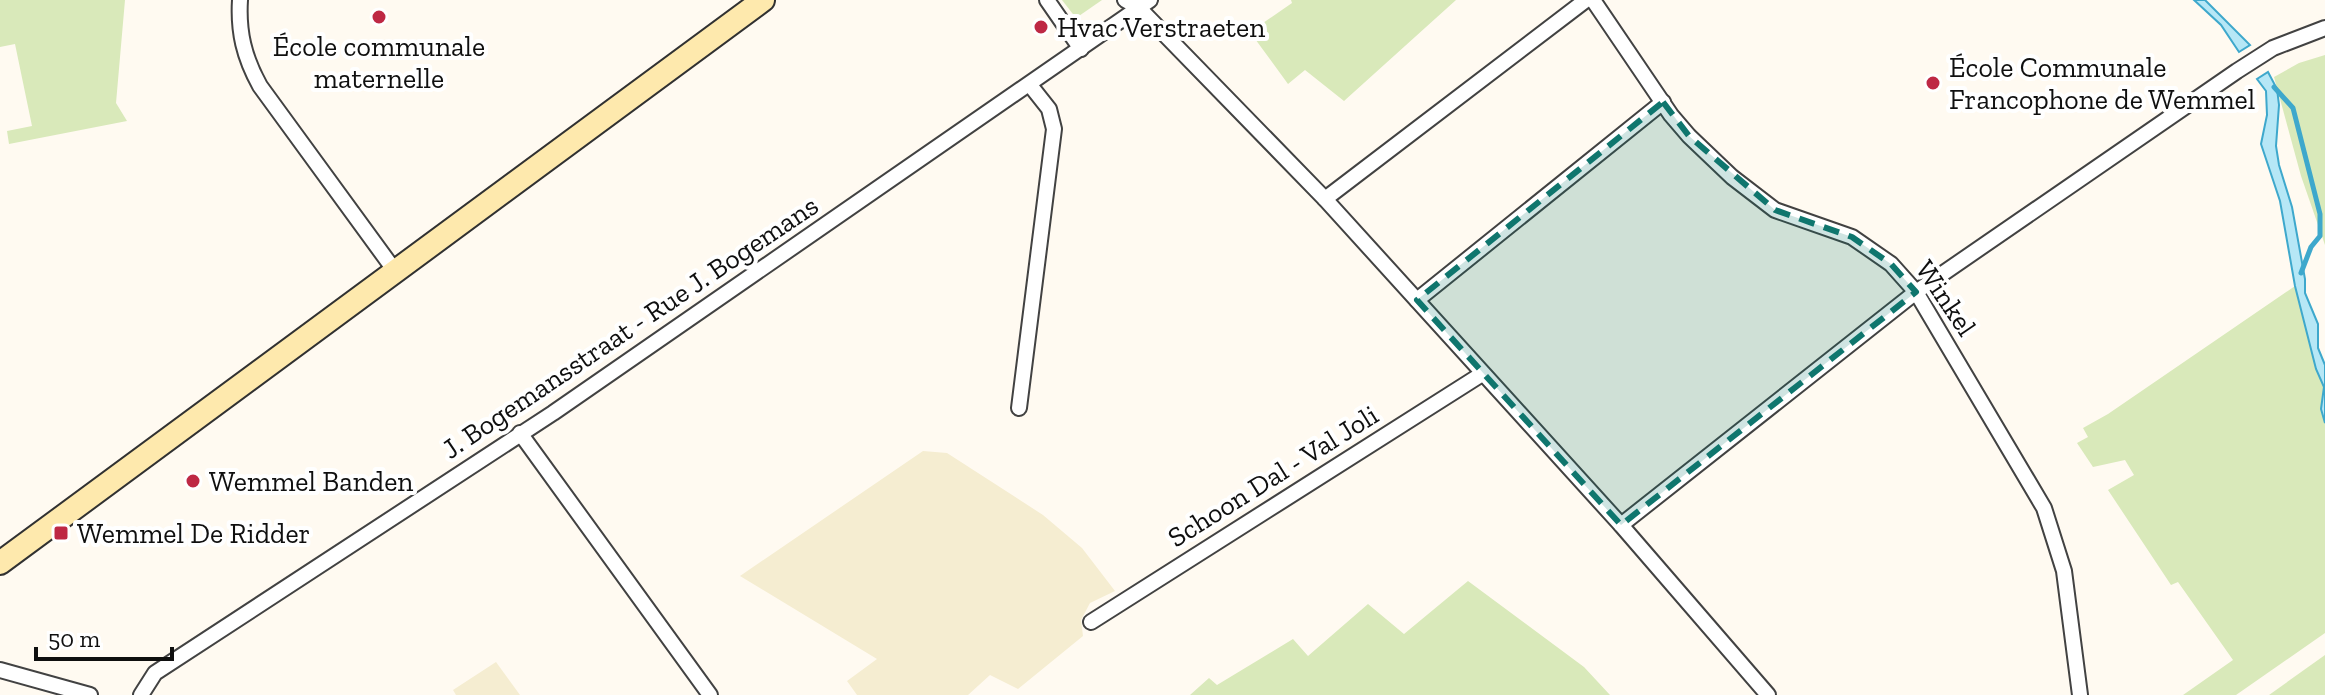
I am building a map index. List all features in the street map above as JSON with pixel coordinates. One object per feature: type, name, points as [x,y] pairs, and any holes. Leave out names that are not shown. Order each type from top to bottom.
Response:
[{"type":"street","points":[[240,0],[241,42],[260,86],[395,271]]},
{"type":"street","points":[[0,563],[763,0]]},
{"type":"street","points":[[1047,0],[1081,49]]},
{"type":"street","points":[[1125,0],[1144,4],[1325,199],[1621,525],[1768,695]]},
{"type":"street","points":[[1325,199],[1586,0]]},
{"type":"street","name":"Winkel","points":[[1593,0],[1689,136],[1732,177],[1775,210],[1852,237],[1891,264],[1916,292],[2044,508],[2064,571],[2080,695]]},
{"type":"street","name":"J. Bogemansstraat - Rue J. Bogemans","points":[[141,695],[155,673],[492,454],[1144,4]]},
{"type":"street","points":[[1621,525],[1916,292],[2249,63],[2273,48],[2325,28]]},
{"type":"street","points":[[1019,408],[1054,129],[1049,109],[1030,85]]},
{"type":"street","points":[[1417,300],[1663,102]]},
{"type":"street","name":"Schoon Dal - Val Joli","points":[[1091,622],[1482,374]]},
{"type":"street","points":[[520,433],[710,695]]},
{"type":"street","points":[[0,670],[89,695]]},
{"type":"highlighted area","points":[[1663,102],[1689,136],[1775,210],[1852,237],[1891,264],[1916,292],[1621,525],[1417,300]]},
{"type":"shaded area","points":[[923,451],[947,453],[1043,515],[1082,548],[1115,591],[1090,603],[1081,620],[1083,636],[1018,689],[990,675],[968,695],[857,695],[847,681],[877,659],[740,576]]},
{"type":"shaded area","points":[[496,662],[520,695],[456,695],[453,690]]},
{"type":"green space","points":[[0,0],[125,0],[116,103],[127,121],[9,144],[7,131],[32,126],[15,44],[0,47]]},
{"type":"green space","points":[[1062,0],[1102,0],[1076,18]]},
{"type":"green space","points":[[1291,0],[1456,0],[1344,101],[1305,70],[1288,84],[1250,32],[1292,3]]},
{"type":"green space","points":[[2325,55],[2325,245],[2301,176],[2274,77],[2299,63]]},
{"type":"green space","points":[[2295,286],[2325,393],[2321,409],[2325,423],[2325,633],[2236,695],[2183,695],[2233,660],[2178,582],[2171,585],[2108,490],[2134,475],[2125,460],[2093,467],[2077,443],[2088,437],[2083,428]]},
{"type":"green space","points":[[1468,581],[1584,667],[1610,695],[1190,695],[1209,678],[1217,685],[1293,639],[1308,656],[1368,604],[1404,634]]},
{"type":"green space","points":[[2325,655],[2325,695],[2269,695]]},
{"type":"water","points":[[2194,0],[2205,0],[2250,45],[2239,52],[2221,25]]},
{"type":"water","points":[[2268,72],[2277,89],[2279,105],[2276,146],[2279,165],[2292,207],[2305,293],[2318,324],[2318,348],[2325,365],[2325,423],[2321,409],[2324,387],[2316,369],[2295,286],[2280,201],[2261,144],[2267,115],[2266,91],[2257,79]]},
{"type":"waterway","points":[[2274,87],[2293,108],[2320,214],[2320,236],[2311,247],[2301,273]]},
{"type":"place","name":"École communale maternelle","points":[[379,17]]},
{"type":"place","name":"Hvac Verstraeten","points":[[1041,27]]},
{"type":"place","name":"École Communale Francophone de Wemmel","points":[[1933,83]]},
{"type":"place","name":"Wemmel Banden","points":[[193,481]]},
{"type":"place","name":"Wemmel De Ridder","points":[[61,533]]}]
